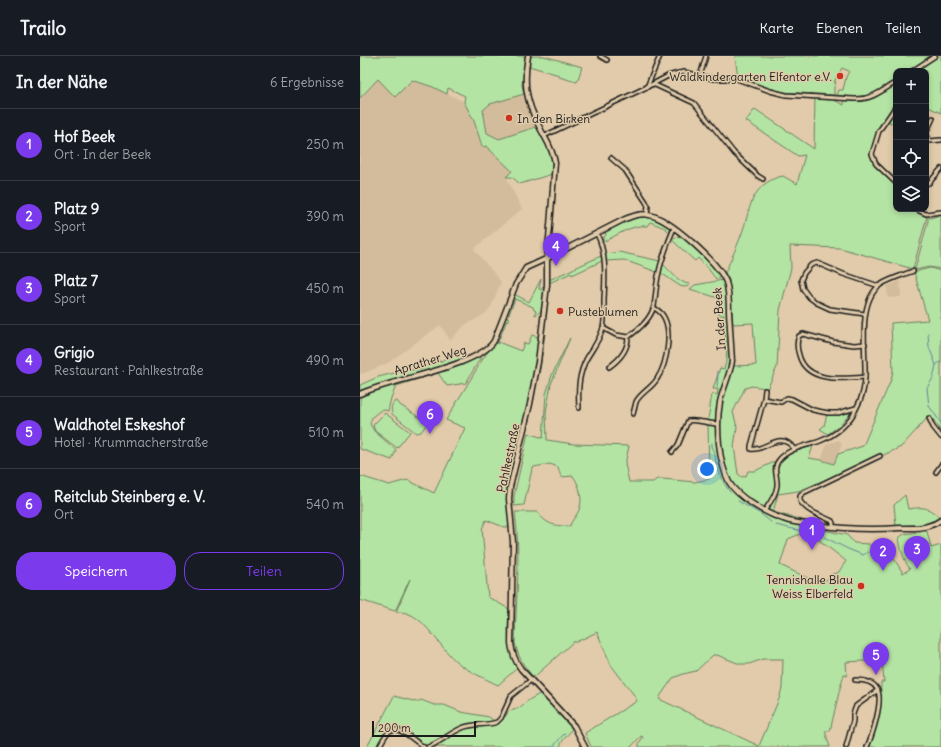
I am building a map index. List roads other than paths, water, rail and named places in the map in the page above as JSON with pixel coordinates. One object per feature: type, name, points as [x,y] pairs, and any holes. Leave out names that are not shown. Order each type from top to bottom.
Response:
[{"type":"street","points":[[528,56],[525,74],[526,92],[533,112],[552,150],[555,163],[548,258]]},
{"type":"street","points":[[600,56],[607,60]]},
{"type":"street","points":[[647,87],[660,56]]},
{"type":"street","points":[[700,76],[706,56]]},
{"type":"street","points":[[917,68],[935,56]]},
{"type":"street","points":[[544,136],[676,73],[684,72],[714,79],[737,79],[786,95],[854,100],[873,96],[893,84]]},
{"type":"street","points":[[653,84],[694,103],[734,154],[763,179]]},
{"type":"street","points":[[893,110],[879,131],[872,154],[876,164],[893,180]]},
{"type":"street","points":[[928,140],[927,131],[933,118]]},
{"type":"street","points":[[929,141],[941,140]]},
{"type":"street","points":[[548,258],[633,216],[647,214],[648,206],[646,202],[625,170],[611,158]]},
{"type":"street","points":[[929,183],[941,169]]},
{"type":"street","points":[[922,212],[926,214],[941,212]]},
{"type":"street","name":"In der Beek","points":[[647,214],[667,222],[695,245],[721,272],[727,286],[732,361],[720,401],[718,424],[722,459],[728,481],[742,498],[776,517],[790,521],[833,527],[871,529],[922,528],[941,520]]},
{"type":"street","points":[[608,367],[614,363],[624,351],[628,342],[628,337],[643,324],[654,308],[659,270],[674,228]]},
{"type":"street","points":[[579,408],[578,385],[580,376],[587,358],[603,328],[604,261],[601,244],[597,234]]},
{"type":"street","name":"Aprather Weg","points":[[360,394],[385,384],[463,361],[486,350],[494,341],[516,284],[524,270],[529,266],[548,258]]},
{"type":"street","name":"Pahlkestraße","points":[[548,258],[546,296],[538,362],[530,404],[510,487],[509,499],[513,535],[511,643],[512,653],[516,662],[574,726],[585,747]]},
{"type":"street","points":[[865,314],[830,309],[817,303],[806,294],[803,289],[801,283],[804,272],[811,265],[818,264],[879,286]]},
{"type":"street","points":[[765,510],[774,497],[777,488],[776,465],[783,457],[794,449],[834,434],[848,421],[856,408],[863,391],[865,377],[865,314],[870,300],[879,286],[913,271]]},
{"type":"street","points":[[633,414],[639,397],[658,378],[667,354],[668,343],[664,319],[662,314],[654,308]]},
{"type":"street","points":[[603,328],[616,335],[628,337]]},
{"type":"street","points":[[865,344],[854,345],[833,342],[804,334],[799,336],[797,343],[801,362],[806,368],[816,374],[841,379],[865,377]]},
{"type":"street","points":[[765,390],[751,449],[754,450],[769,443],[779,441],[790,444],[794,449]]},
{"type":"street","points":[[764,399],[781,402],[787,398],[796,400],[813,410],[828,413],[838,413],[856,408]]},
{"type":"street","points":[[929,418],[933,427],[941,437]]},
{"type":"street","points":[[672,452],[678,445],[688,421],[718,424]]},
{"type":"street","points":[[833,527],[832,521],[810,511],[803,506],[800,501],[800,496],[803,493],[880,456]]},
{"type":"street","points":[[936,472],[941,465]]},
{"type":"street","points":[[428,747],[437,744],[460,728],[477,724],[497,722],[501,718],[511,696],[531,680]]},
{"type":"street","points":[[855,680],[865,681],[878,690],[879,699],[877,716],[874,730],[867,747]]},
{"type":"street","points":[[846,746],[856,706],[878,690]]},
{"type":"street","points":[[379,747],[389,732],[395,730],[404,732],[424,747]]},
{"type":"waterway","points":[[928,333],[929,347],[936,365]]},
{"type":"waterway","points":[[941,361],[936,365],[933,378],[927,388],[929,406],[941,423]]},
{"type":"waterway","points":[[717,371],[717,387]]},
{"type":"waterway","points":[[712,443],[718,470],[730,492]]},
{"type":"waterway","points":[[738,501],[761,514],[771,522]]},
{"type":"waterway","points":[[776,525],[802,531]]},
{"type":"waterway","points":[[824,537],[863,555],[868,552]]},
{"type":"waterway","points":[[553,747],[565,734]]},
{"type":"place","name":"Waldkindergarten Elfentor e.V.","points":[[840,76]]},
{"type":"place","name":"In den Birken","points":[[509,118]]},
{"type":"place","name":"Grigio","points":[[556,266]]},
{"type":"place","name":"Pusteblumen","points":[[560,311]]},
{"type":"place","name":"Reitclub Steinberg e. V.","points":[[430,434]]},
{"type":"place","name":"Hof Beek","points":[[812,550]]},
{"type":"place","name":"Platz 7","points":[[917,569]]},
{"type":"place","name":"Platz 9","points":[[883,571]]},
{"type":"place","name":"Tennishalle Blau Weiss Elberfeld","points":[[861,586]]},
{"type":"place","name":"Waldhotel Eskeshof","points":[[876,675]]}]
